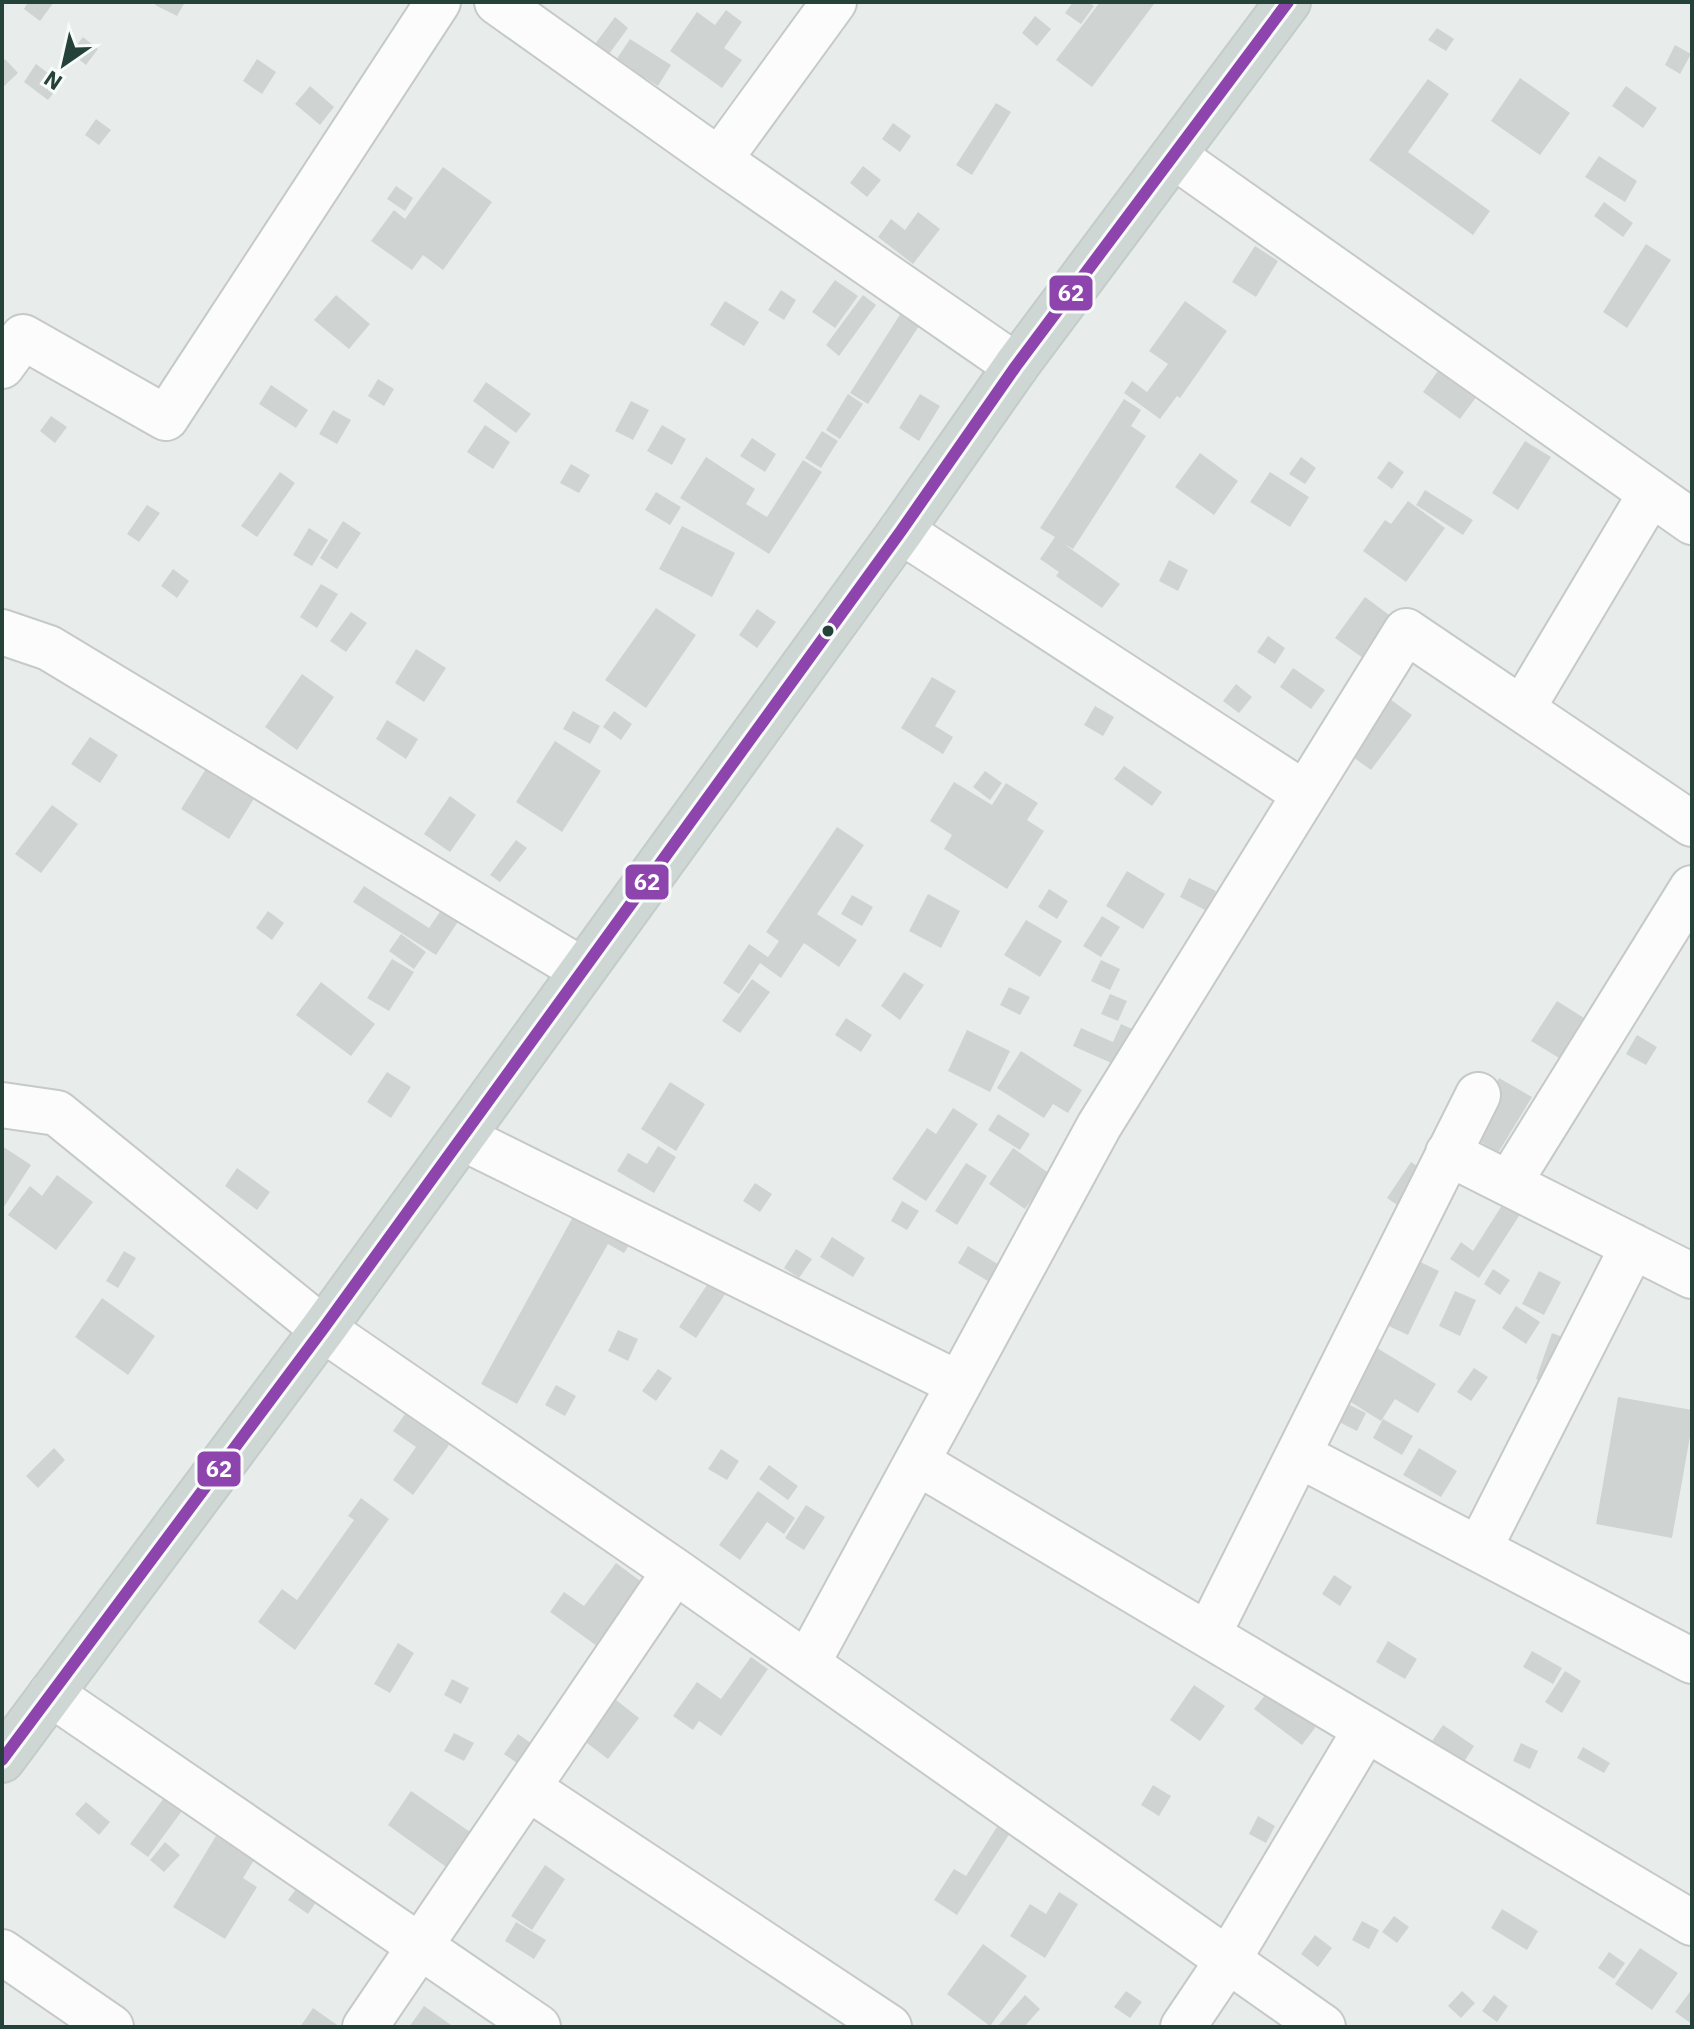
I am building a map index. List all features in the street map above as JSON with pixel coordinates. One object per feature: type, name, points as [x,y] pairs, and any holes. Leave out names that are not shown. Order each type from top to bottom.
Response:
[{"type":"main road","points":[[2,1760],[463,1138],[901,531],[1016,366],[1288,2]]},
{"type":"street","points":[[2,366],[23,337],[166,418],[438,2]]},
{"type":"street","points":[[497,2],[1016,366]]},
{"type":"street","points":[[719,160],[834,2]]},
{"type":"street","points":[[1174,156],[1692,522]]},
{"type":"street","points":[[1522,709],[1651,493]]},
{"type":"street","points":[[901,531],[1305,794]]},
{"type":"street","points":[[807,1664],[1099,1126],[1406,631],[1692,824]]},
{"type":"street","points":[[2,632],[49,648],[582,970]]},
{"type":"street","points":[[1509,1183],[1692,888]]},
{"type":"street","points":[[1208,1635],[1478,1095]]},
{"type":"street","points":[[2,1105],[57,1113],[323,1329],[675,1571],[1323,2027]]},
{"type":"street","points":[[463,1138],[959,1384]]},
{"type":"street","points":[[1448,1153],[1692,1276]]},
{"type":"street","points":[[1479,1549],[1633,1246]]},
{"type":"street","points":[[1299,1455],[1692,1661]]},
{"type":"street","points":[[917,1462],[1366,1729],[1687,1907]]},
{"type":"street","points":[[365,2027],[675,1571]]},
{"type":"street","points":[[51,1694],[538,2027]]},
{"type":"street","points":[[1183,2027],[1228,1960],[1366,1729]]},
{"type":"street","points":[[528,1788],[872,2023]]},
{"type":"street","points":[[2,1952],[111,2027]]},
{"type":"building","points":[[28,2],[54,2],[40,21],[24,9]]},
{"type":"building","points":[[157,2],[185,2],[177,16],[155,5]]},
{"type":"building","points":[[1073,2],[1088,2],[1094,6],[1081,24],[1065,13]]},
{"type":"building","points":[[1100,2],[1154,4],[1092,87],[1056,60]]},
{"type":"building","points":[[726,10],[742,22],[724,48],[742,60],[722,88],[670,51],[697,12],[715,25]]},
{"type":"building","points":[[1035,16],[1051,29],[1037,46],[1022,33]]},
{"type":"building","points":[[615,17],[628,28],[609,54],[595,44]]},
{"type":"building","points":[[1437,28],[1454,39],[1446,51],[1428,40]]},
{"type":"building","points":[[83,37],[98,49],[86,65],[71,53]]},
{"type":"building","points":[[630,39],[671,65],[658,86],[616,60]]},
{"type":"building","points":[[1675,45],[1691,54],[1680,74],[1665,65]]},
{"type":"building","points":[[5,59],[18,73],[2,88],[2,62]]},
{"type":"building","points":[[257,59],[276,72],[262,94],[243,81]]},
{"type":"building","points":[[36,64],[61,83],[48,100],[24,82]]},
{"type":"building","points":[[1520,78],[1570,113],[1540,155],[1491,121]]},
{"type":"building","points":[[1428,79],[1449,94],[1408,152],[1490,211],[1473,235],[1369,160]]},
{"type":"building","points":[[310,86],[334,107],[320,125],[295,104]]},
{"type":"building","points":[[1626,86],[1657,108],[1643,128],[1612,106]]},
{"type":"building","points":[[996,103],[1011,112],[972,175],[956,165]]},
{"type":"building","points":[[96,119],[111,130],[99,145],[85,135]]},
{"type":"building","points":[[893,123],[911,136],[900,152],[882,139]]},
{"type":"building","points":[[1599,156],[1637,181],[1625,202],[1585,177]]},
{"type":"building","points":[[863,166],[881,180],[867,197],[850,183]]},
{"type":"building","points":[[443,167],[492,202],[443,270],[423,255],[412,270],[371,241],[394,210],[405,219]]},
{"type":"building","points":[[396,186],[413,198],[405,211],[387,199]]},
{"type":"building","points":[[1604,202],[1633,223],[1623,237],[1594,216]]},
{"type":"building","points":[[918,212],[940,229],[913,264],[878,237],[891,219],[905,230]]},
{"type":"building","points":[[1646,244],[1671,260],[1627,328],[1603,312]]},
{"type":"building","points":[[1255,246],[1278,261],[1256,297],[1232,282]]},
{"type":"building","points":[[835,280],[858,296],[835,328],[812,312]]},
{"type":"building","points":[[781,290],[796,300],[784,320],[768,310]]},
{"type":"building","points":[[336,295],[370,324],[349,349],[314,320]]},
{"type":"building","points":[[863,295],[876,305],[839,356],[826,345]]},
{"type":"building","points":[[725,301],[759,322],[744,346],[710,325]]},
{"type":"building","points":[[1185,301],[1227,331],[1180,398],[1177,396],[1160,419],[1124,393],[1132,381],[1147,392],[1168,364],[1149,351]]},
{"type":"building","points":[[901,313],[919,326],[868,404],[850,393]]},
{"type":"building","points":[[1442,365],[1480,392],[1460,419],[1423,392]]},
{"type":"building","points":[[378,379],[394,389],[384,406],[368,396]]},
{"type":"building","points":[[486,382],[531,414],[516,433],[473,401]]},
{"type":"building","points":[[271,385],[308,410],[296,428],[259,404]]},
{"type":"building","points":[[848,394],[863,404],[840,439],[826,430]]},
{"type":"building","points":[[920,394],[940,406],[919,441],[899,428]]},
{"type":"building","points":[[1124,399],[1141,410],[1131,426],[1146,436],[1073,549],[1064,544],[1120,584],[1102,608],[1056,576],[1059,572],[1040,559],[1055,537],[1040,528]]},
{"type":"building","points":[[631,401],[649,410],[633,440],[615,431]]},
{"type":"building","points":[[333,410],[351,420],[337,444],[319,434]]},
{"type":"building","points":[[51,416],[67,427],[55,443],[40,431]]},
{"type":"building","points":[[485,425],[510,442],[493,469],[467,452]]},
{"type":"building","points":[[662,425],[686,439],[672,465],[647,451]]},
{"type":"building","points":[[822,431],[838,441],[821,468],[805,458]]},
{"type":"building","points":[[752,438],[776,454],[765,472],[740,456]]},
{"type":"building","points":[[1525,441],[1551,457],[1518,510],[1492,493]]},
{"type":"building","points":[[1200,453],[1238,481],[1214,515],[1175,487]]},
{"type":"building","points":[[706,457],[755,489],[746,504],[767,517],[803,460],[822,472],[769,554],[680,498]]},
{"type":"building","points":[[1301,457],[1316,468],[1305,484],[1289,474]]},
{"type":"building","points":[[1389,461],[1404,472],[1392,489],[1377,478]]},
{"type":"building","points":[[571,464],[590,475],[579,493],[560,483]]},
{"type":"building","points":[[280,472],[295,483],[257,537],[241,526]]},
{"type":"building","points":[[1270,472],[1309,497],[1290,527],[1250,502]]},
{"type":"building","points":[[1425,490],[1473,520],[1463,535],[1416,505]]},
{"type":"building","points":[[656,492],[681,507],[670,525],[645,510]]},
{"type":"building","points":[[1408,501],[1445,528],[1406,582],[1363,551],[1385,520],[1391,524]]},
{"type":"building","points":[[147,505],[160,513],[139,542],[127,534]]},
{"type":"building","points":[[343,521],[361,533],[337,569],[320,558]]},
{"type":"building","points":[[682,526],[735,553],[712,597],[659,569]]},
{"type":"building","points":[[309,528],[328,540],[312,566],[293,555]]},
{"type":"building","points":[[1169,560],[1188,570],[1178,591],[1159,581]]},
{"type":"building","points":[[173,569],[189,581],[177,598],[161,586]]},
{"type":"building","points":[[321,584],[338,594],[317,628],[300,617]]},
{"type":"building","points":[[1365,597],[1396,620],[1367,661],[1335,638]]},
{"type":"building","points":[[656,608],[696,635],[646,708],[605,680]]},
{"type":"building","points":[[757,609],[776,622],[757,648],[739,635]]},
{"type":"building","points":[[351,612],[367,623],[346,652],[330,641]]},
{"type":"building","points":[[1268,636],[1285,648],[1275,664],[1257,652]]},
{"type":"building","points":[[416,649],[446,668],[424,702],[395,683]]},
{"type":"building","points":[[1293,668],[1325,690],[1311,709],[1280,687]]},
{"type":"building","points":[[302,674],[334,697],[297,750],[265,727]]},
{"type":"building","points":[[932,677],[956,691],[935,726],[953,737],[943,754],[901,728]]},
{"type":"building","points":[[1236,684],[1252,697],[1239,713],[1223,701]]},
{"type":"building","points":[[1383,694],[1412,715],[1371,770],[1342,749]]},
{"type":"building","points":[[1095,706],[1114,717],[1103,736],[1084,725]]},
{"type":"building","points":[[573,711],[600,726],[590,744],[563,729]]},
{"type":"building","points":[[614,711],[632,724],[621,740],[603,727]]},
{"type":"building","points":[[387,720],[418,739],[406,759],[376,739]]},
{"type":"building","points":[[90,737],[118,755],[100,783],[71,764]]},
{"type":"building","points":[[555,741],[601,771],[562,832],[516,802]]},
{"type":"building","points":[[217,751],[265,781],[229,839],[181,809]]},
{"type":"building","points":[[1124,766],[1162,792],[1152,806],[1114,779]]},
{"type":"building","points":[[985,771],[1002,783],[990,800],[973,787]]},
{"type":"building","points":[[954,782],[992,805],[1006,783],[1038,803],[1027,820],[1044,831],[1007,889],[944,849],[952,835],[930,821]]},
{"type":"building","points":[[450,796],[476,815],[450,852],[424,834]]},
{"type":"building","points":[[52,805],[78,824],[41,873],[15,854]]},
{"type":"building","points":[[837,827],[864,845],[817,914],[857,940],[839,967],[804,943],[781,978],[760,963],[739,994],[723,983],[749,944],[768,957],[779,941],[766,932]]},
{"type":"building","points":[[516,840],[527,848],[500,882],[490,875]]},
{"type":"building","points":[[1127,871],[1165,894],[1143,929],[1106,906]]},
{"type":"building","points":[[1189,878],[1216,891],[1207,911],[1180,897]]},
{"type":"building","points":[[364,886],[429,928],[452,894],[469,905],[436,955],[353,902]]},
{"type":"building","points":[[1049,889],[1068,901],[1057,919],[1038,907]]},
{"type":"building","points":[[928,894],[960,911],[941,948],[909,931]]},
{"type":"building","points":[[852,895],[873,907],[862,926],[841,914]]},
{"type":"building","points":[[268,911],[284,923],[272,940],[256,928]]},
{"type":"building","points":[[1102,916],[1120,927],[1101,957],[1083,946]]},
{"type":"building","points":[[1026,920],[1062,941],[1040,977],[1004,955]]},
{"type":"building","points":[[401,934],[426,952],[414,969],[389,951]]},
{"type":"building","points":[[392,959],[414,972],[389,1011],[367,998]]},
{"type":"building","points":[[1101,960],[1120,969],[1110,990],[1091,981]]},
{"type":"building","points":[[904,972],[924,985],[900,1020],[881,1006]]},
{"type":"building","points":[[752,979],[770,992],[740,1033],[722,1021]]},
{"type":"building","points":[[321,982],[375,1024],[351,1056],[296,1015]]},
{"type":"building","points":[[1009,987],[1030,997],[1020,1015],[1000,1005]]},
{"type":"building","points":[[1110,994],[1127,1001],[1118,1021],[1101,1014]]},
{"type":"building","points":[[1557,1001],[1584,1018],[1559,1058],[1531,1041]]},
{"type":"building","points":[[846,1018],[872,1035],[861,1052],[835,1035]]},
{"type":"building","points":[[1121,1024],[1141,1033],[1125,1069],[1073,1046],[1081,1028],[1113,1042]]},
{"type":"building","points":[[967,1030],[1010,1051],[990,1092],[948,1071]]},
{"type":"building","points":[[1637,1035],[1657,1047],[1646,1065],[1626,1054]]},
{"type":"building","points":[[1021,1051],[1082,1090],[1068,1113],[1053,1104],[1044,1118],[997,1088]]},
{"type":"building","points":[[387,1072],[411,1087],[391,1118],[367,1102]]},
{"type":"building","points":[[1499,1078],[1532,1097],[1498,1153],[1467,1133]]},
{"type":"building","points":[[670,1082],[705,1104],[676,1151],[641,1129]]},
{"type":"building","points":[[953,1108],[978,1124],[926,1201],[892,1179],[927,1128],[936,1134]]},
{"type":"building","points":[[998,1114],[1030,1134],[1020,1150],[988,1130]]},
{"type":"building","points":[[2,1146],[31,1165],[2,1210]]},
{"type":"building","points":[[658,1146],[676,1157],[654,1193],[617,1171],[628,1153],[647,1164]]},
{"type":"building","points":[[1013,1148],[1050,1174],[1025,1209],[989,1184]]},
{"type":"building","points":[[1411,1162],[1452,1190],[1428,1226],[1387,1198]]},
{"type":"building","points":[[966,1163],[987,1176],[957,1225],[935,1211]]},
{"type":"building","points":[[237,1168],[270,1192],[257,1210],[225,1186]]},
{"type":"building","points":[[57,1175],[93,1202],[56,1250],[8,1215],[30,1186],[42,1196]]},
{"type":"building","points":[[755,1183],[772,1194],[760,1212],[743,1201]]},
{"type":"building","points":[[1513,1188],[1530,1199],[1479,1278],[1450,1259],[1461,1242],[1473,1251]]},
{"type":"building","points":[[902,1201],[919,1211],[907,1230],[891,1221]]},
{"type":"building","points":[[579,1206],[634,1237],[624,1253],[608,1244],[517,1404],[481,1384]]},
{"type":"building","points":[[832,1237],[865,1258],[853,1277],[820,1257]]},
{"type":"building","points":[[1381,1243],[1439,1271],[1408,1335],[1350,1308]]},
{"type":"building","points":[[968,1246],[1001,1266],[991,1283],[958,1263]]},
{"type":"building","points":[[796,1249],[812,1259],[799,1278],[784,1268]]},
{"type":"building","points":[[124,1251],[136,1258],[118,1288],[106,1281]]},
{"type":"building","points":[[1493,1269],[1510,1280],[1500,1295],[1484,1284]]},
{"type":"building","points":[[1539,1271],[1561,1282],[1544,1315],[1522,1304]]},
{"type":"building","points":[[713,1276],[730,1287],[696,1338],[679,1327]]},
{"type":"building","points":[[1455,1291],[1476,1300],[1460,1336],[1439,1326]]},
{"type":"building","points":[[102,1298],[155,1336],[128,1375],[75,1337]]},
{"type":"building","points":[[1516,1306],[1540,1322],[1526,1344],[1502,1328]]},
{"type":"building","points":[[618,1330],[638,1339],[628,1361],[608,1351]]},
{"type":"building","points":[[1552,1333],[1573,1341],[1556,1386],[1536,1379]]},
{"type":"building","points":[[1377,1348],[1436,1384],[1418,1413],[1395,1399],[1381,1421],[1346,1399]]},
{"type":"building","points":[[1474,1368],[1488,1377],[1471,1401],[1457,1392]]},
{"type":"building","points":[[658,1369],[672,1378],[656,1401],[642,1391]]},
{"type":"building","points":[[556,1385],[576,1396],[565,1416],[545,1405]]},
{"type":"building","points":[[1618,1397],[1692,1410],[1672,1538],[1596,1524]]},
{"type":"building","points":[[1342,1401],[1366,1413],[1357,1431],[1333,1419]]},
{"type":"building","points":[[405,1414],[449,1445],[413,1495],[393,1480],[416,1447],[393,1431]]},
{"type":"building","points":[[1383,1419],[1413,1436],[1402,1455],[1373,1438]]},
{"type":"building","points":[[54,1448],[65,1460],[38,1488],[26,1476]]},
{"type":"building","points":[[1419,1448],[1457,1471],[1441,1497],[1403,1475]]},
{"type":"building","points":[[721,1449],[739,1461],[727,1480],[708,1469]]},
{"type":"building","points":[[769,1465],[798,1486],[788,1500],[759,1479]]},
{"type":"building","points":[[758,1491],[795,1518],[784,1534],[767,1522],[740,1560],[719,1545]]},
{"type":"building","points":[[361,1498],[389,1519],[295,1650],[258,1622],[282,1589],[297,1600],[354,1520],[348,1516]]},
{"type":"building","points":[[806,1505],[825,1517],[804,1550],[785,1538]]},
{"type":"building","points":[[616,1563],[658,1594],[612,1657],[550,1612],[564,1592],[584,1606]]},
{"type":"building","points":[[1334,1575],[1352,1587],[1340,1606],[1322,1594]]},
{"type":"building","points":[[1388,1641],[1417,1659],[1405,1679],[1376,1662]]},
{"type":"building","points":[[398,1643],[414,1653],[390,1693],[374,1684]]},
{"type":"building","points":[[1532,1651],[1562,1668],[1553,1684],[1523,1667]]},
{"type":"building","points":[[751,1657],[768,1669],[721,1736],[699,1721],[693,1730],[673,1716],[697,1682],[721,1699]]},
{"type":"building","points":[[1565,1671],[1581,1681],[1562,1713],[1545,1702]]},
{"type":"building","points":[[452,1679],[469,1688],[461,1704],[444,1695]]},
{"type":"building","points":[[1194,1685],[1225,1706],[1200,1741],[1170,1720]]},
{"type":"building","points":[[1270,1689],[1318,1724],[1302,1745],[1254,1709]]},
{"type":"building","points":[[606,1692],[639,1718],[608,1759],[574,1733]]},
{"type":"building","points":[[1443,1725],[1474,1746],[1462,1765],[1430,1744]]},
{"type":"building","points":[[454,1733],[474,1743],[464,1761],[444,1751]]},
{"type":"building","points":[[518,1734],[548,1755],[534,1775],[504,1754]]},
{"type":"building","points":[[1521,1743],[1538,1751],[1530,1769],[1513,1761]]},
{"type":"building","points":[[1583,1747],[1610,1763],[1604,1773],[1577,1758]]},
{"type":"building","points":[[1153,1785],[1171,1796],[1159,1816],[1141,1805]]},
{"type":"building","points":[[172,1787],[190,1800],[148,1857],[130,1844]]},
{"type":"building","points":[[411,1791],[473,1834],[449,1869],[388,1825]]},
{"type":"building","points":[[86,1802],[110,1822],[99,1835],[75,1814]]},
{"type":"building","points":[[1258,1816],[1275,1826],[1266,1843],[1249,1834]]},
{"type":"building","points":[[1000,1822],[1012,1830],[957,1915],[934,1900],[954,1869],[966,1876]]},
{"type":"building","points":[[216,1836],[254,1860],[243,1878],[257,1887],[225,1939],[173,1907]]},
{"type":"building","points":[[165,1842],[180,1855],[164,1872],[150,1860]]},
{"type":"building","points":[[545,1865],[565,1879],[532,1930],[511,1916]]},
{"type":"building","points":[[304,1878],[323,1892],[308,1914],[288,1900]]},
{"type":"building","points":[[1059,1892],[1078,1904],[1045,1958],[1010,1936],[1030,1904],[1046,1914]]},
{"type":"building","points":[[1502,1909],[1538,1931],[1527,1950],[1491,1928]]},
{"type":"building","points":[[1394,1916],[1409,1927],[1397,1943],[1382,1932]]},
{"type":"building","points":[[1362,1921],[1379,1930],[1369,1949],[1352,1940]]},
{"type":"building","points":[[516,1922],[546,1940],[534,1959],[505,1941]]},
{"type":"building","points":[[1315,1935],[1332,1948],[1318,1967],[1301,1954]]},
{"type":"building","points":[[983,1944],[1027,1976],[990,2026],[947,1994]]},
{"type":"building","points":[[1640,1948],[1678,1973],[1652,2010],[1615,1984]]},
{"type":"building","points":[[1609,1952],[1625,1963],[1614,1979],[1598,1968]]},
{"type":"building","points":[[1692,1989],[1692,2024],[1675,2012]]},
{"type":"building","points":[[1126,1991],[1142,2002],[1130,2018],[1114,2007]]},
{"type":"building","points":[[1462,1991],[1475,2003],[1461,2018],[1448,2006]]},
{"type":"building","points":[[1025,1995],[1040,2009],[1024,2027],[997,2027]]},
{"type":"building","points":[[1494,1995],[1508,2006],[1497,2022],[1482,2011]]},
{"type":"building","points":[[424,2006],[454,2027],[409,2027]]},
{"type":"building","points":[[313,2008],[340,2027],[300,2027]]},
{"type":"transit line","name":"62","points":[[2,1760],[323,1329],[901,531],[1016,366],[1288,2]]}]
